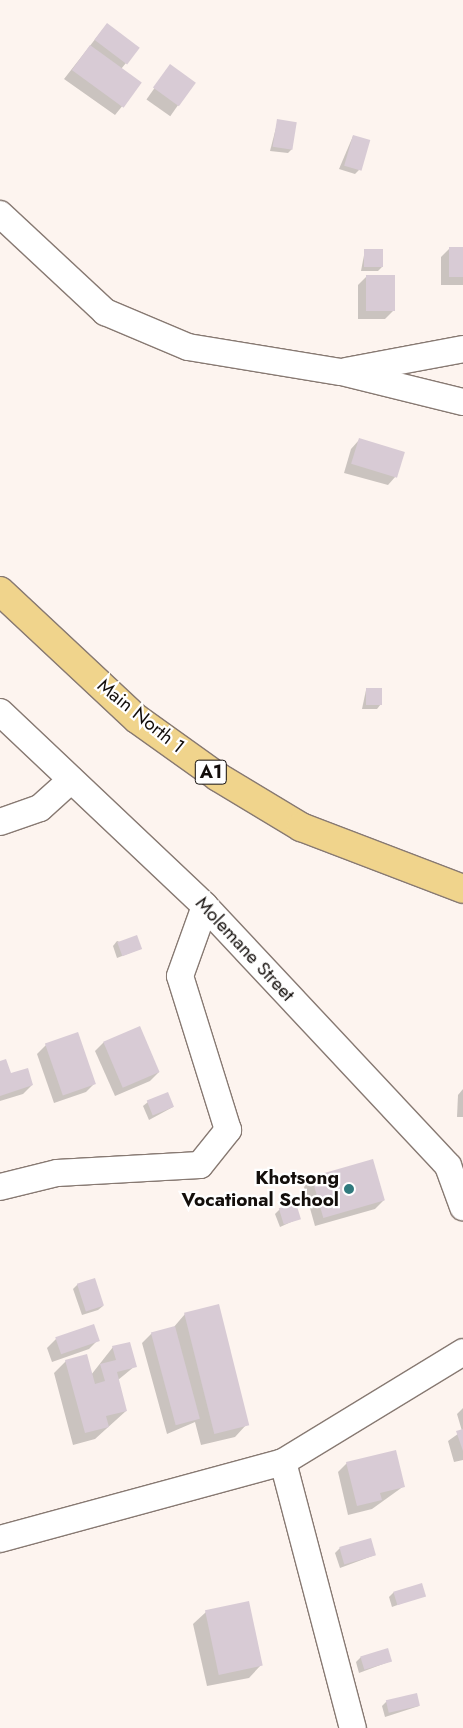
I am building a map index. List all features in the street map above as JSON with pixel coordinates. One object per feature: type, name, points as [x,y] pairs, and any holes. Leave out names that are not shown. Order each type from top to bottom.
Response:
[{"type":"main road","name":"Main North 1","points":[[0,591],[138,719],[218,776],[301,827],[463,889]]},
{"type":"street","points":[[0,214],[104,312],[188,347],[341,372],[463,402]]},
{"type":"street","points":[[341,372],[463,349]]},
{"type":"street","name":"Molemane Street","points":[[0,712],[205,906],[456,1167],[463,1207]]},
{"type":"street","points":[[0,822],[40,808],[72,780]]},
{"type":"street","points":[[0,1186],[57,1173],[200,1165],[228,1130],[180,976],[205,906]]},
{"type":"street","points":[[0,1539],[283,1462],[463,1352]]},
{"type":"street","points":[[283,1462],[354,1728]]},
{"type":"building","points":[[107,23],[140,48],[127,64],[94,40]]},
{"type":"building","points":[[90,45],[142,83],[124,108],[72,70]]},
{"type":"building","points":[[170,64],[196,83],[179,106],[153,87]]},
{"type":"building","points":[[277,119],[297,122],[292,150],[273,147]]},
{"type":"building","points":[[353,135],[370,140],[361,171],[344,166]]},
{"type":"building","points":[[449,247],[463,247],[463,277],[449,277]]},
{"type":"building","points":[[364,249],[383,249],[383,267],[364,267]]},
{"type":"building","points":[[366,275],[395,275],[395,311],[366,311]]},
{"type":"building","points":[[359,438],[405,452],[397,478],[351,464]]},
{"type":"building","points":[[366,688],[382,688],[382,705],[366,705]]},
{"type":"building","points":[[137,935],[142,949],[122,956],[117,942]]},
{"type":"building","points":[[140,1026],[160,1072],[123,1088],[103,1042]]},
{"type":"building","points":[[78,1032],[96,1084],[63,1095],[45,1043]]},
{"type":"building","points":[[6,1059],[11,1073],[28,1068],[33,1085],[0,1096],[0,1061]]},
{"type":"building","points":[[168,1092],[174,1107],[153,1115],[147,1101]]},
{"type":"building","name":"Khotsong Vocational School","points":[[373,1159],[385,1200],[323,1218],[311,1177]]},
{"type":"building","points":[[296,1203],[301,1219],[284,1225],[279,1208]]},
{"type":"building","points":[[95,1278],[104,1306],[86,1311],[77,1284]]},
{"type":"building","points":[[219,1304],[249,1425],[214,1434],[184,1313]]},
{"type":"building","points":[[94,1324],[100,1341],[61,1354],[55,1337]]},
{"type":"building","points":[[175,1326],[200,1419],[176,1425],[151,1332]]},
{"type":"building","points":[[130,1342],[137,1367],[117,1372],[127,1411],[106,1416],[109,1427],[85,1433],[65,1360],[87,1354],[95,1384],[105,1381],[100,1364],[116,1360],[112,1346]]},
{"type":"building","points":[[463,1429],[463,1451],[456,1431]]},
{"type":"building","points":[[396,1450],[405,1487],[380,1493],[382,1500],[357,1506],[346,1462]]},
{"type":"building","points":[[371,1538],[376,1555],[344,1564],[339,1547]]},
{"type":"building","points":[[422,1583],[426,1596],[397,1605],[393,1592]]},
{"type":"building","points":[[249,1601],[263,1666],[219,1675],[205,1610]]},
{"type":"building","points":[[388,1648],[392,1661],[364,1670],[360,1656]]},
{"type":"building","points":[[417,1693],[420,1706],[389,1713],[386,1700]]},
{"type":"place","name":"Khotsong Vocational School","points":[[349,1189]]}]
